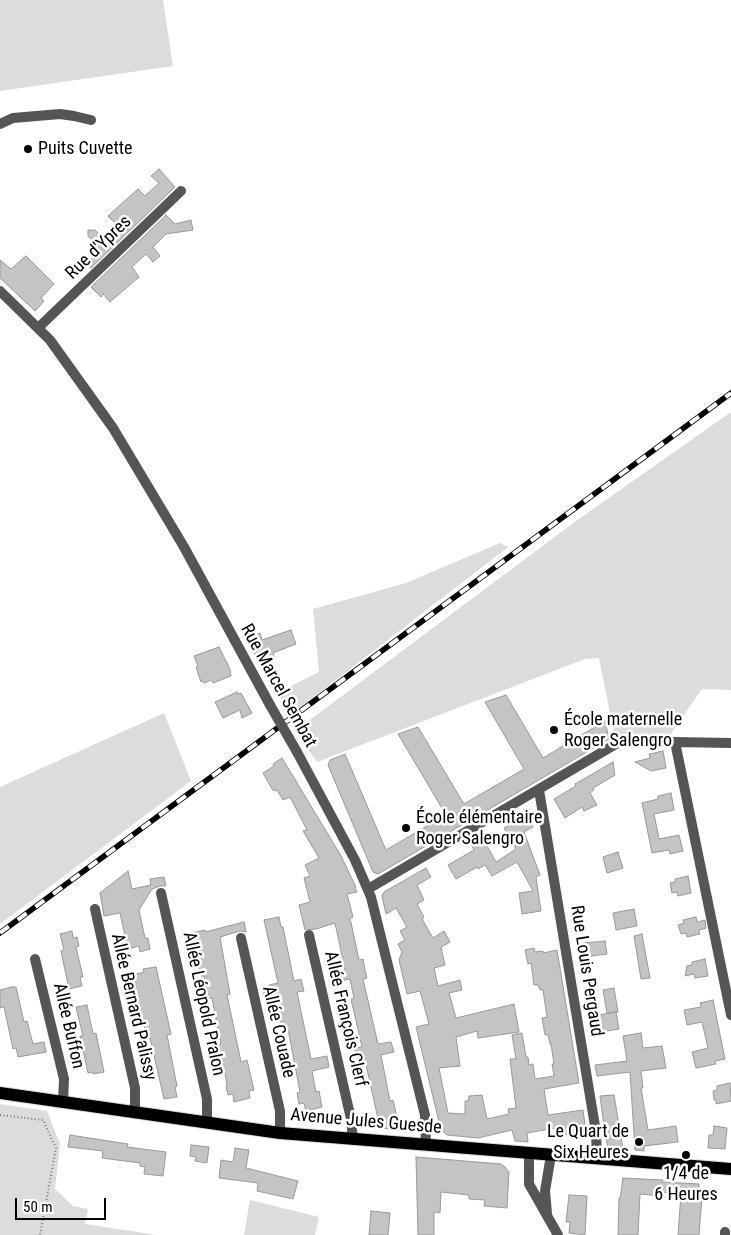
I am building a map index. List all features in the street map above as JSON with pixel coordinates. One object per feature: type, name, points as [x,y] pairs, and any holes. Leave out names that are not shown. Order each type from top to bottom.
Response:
[{"type":"main road","name":"Avenue Jules Guesde","points":[[0,1093],[280,1133],[731,1169]]},
{"type":"street","points":[[0,124],[13,118],[60,114],[91,120]]},
{"type":"street","name":"Rue d'Ypres","points":[[38,328],[181,191]]},
{"type":"street","name":"Rue Marcel Sembat","points":[[0,291],[56,348],[94,400],[140,472],[184,547],[351,852],[368,889],[425,1116],[426,1145]]},
{"type":"street","points":[[731,743],[675,742],[731,1016]]},
{"type":"street","points":[[368,889],[616,744]]},
{"type":"street","name":"Rue Louis Pergaud","points":[[539,790],[596,1132],[597,1158]]},
{"type":"street","name":"Allée Léopold Pralon","points":[[162,893],[207,1099],[207,1122]]},
{"type":"street","name":"Allée Bernard Palissy","points":[[95,909],[135,1088],[135,1112]]},
{"type":"street","name":"Allée François Clerf","points":[[310,935],[351,1119],[352,1140]]},
{"type":"street","name":"Allée Couade","points":[[241,938],[281,1118],[280,1133]]},
{"type":"street","name":"Allée Buffon","points":[[35,959],[64,1079],[63,1102]]},
{"type":"street","points":[[529,1154],[528,1184],[558,1235]]},
{"type":"street","points":[[547,1215],[545,1191],[551,1155]]},
{"type":"path","points":[[0,1115],[43,1120],[56,1148],[40,1235]]},
{"type":"shaded area","points":[[0,0],[163,0],[173,66],[0,91]]},
{"type":"shaded area","points":[[731,412],[731,690],[702,689],[670,735],[615,738],[599,658],[585,659],[317,762],[295,731],[576,521]]},
{"type":"shaded area","points":[[500,543],[508,547],[292,714],[277,693],[319,672],[313,609],[406,583]]},
{"type":"shaded area","points":[[164,713],[191,781],[0,924],[0,787]]},
{"type":"shaded area","points":[[0,1104],[47,1111],[60,1144],[55,1189],[73,1206],[88,1209],[85,1224],[157,1235],[0,1235]]},
{"type":"shaded area","points":[[250,1200],[319,1217],[315,1235],[244,1235]]},
{"type":"building","points":[[159,169],[175,187],[91,268],[86,264],[98,251],[93,246],[95,243],[88,236],[88,230],[95,230],[102,237],[116,224],[109,215],[138,189],[145,196],[159,183],[151,176]]},
{"type":"building","points":[[166,215],[175,224],[191,220],[193,230],[166,234],[153,247],[160,256],[153,262],[146,254],[132,267],[139,277],[110,302],[103,294],[101,297],[91,287]]},
{"type":"building","points":[[26,256],[54,284],[41,298],[44,301],[35,311],[0,278],[0,260],[11,269]]},
{"type":"building","points":[[291,630],[296,644],[273,653],[275,660],[259,665],[248,637],[260,633],[262,640]]},
{"type":"building","points":[[219,647],[230,669],[231,676],[213,683],[212,680],[204,683],[203,681],[201,682],[194,656]]},
{"type":"building","points":[[237,692],[238,694],[241,693],[252,713],[242,718],[240,710],[223,718],[215,702]]},
{"type":"building","points":[[506,695],[543,758],[605,721],[609,739],[378,874],[373,872],[328,765],[330,760],[345,754],[386,850],[446,815],[398,734],[418,727],[464,804],[524,769],[485,702]]},
{"type":"building","points":[[663,751],[666,768],[651,771],[635,762],[650,758],[649,754]]},
{"type":"building","points":[[282,758],[340,854],[356,887],[357,892],[347,894],[353,917],[350,918],[359,960],[363,959],[367,978],[363,979],[378,1044],[391,1042],[394,1052],[381,1055],[390,1101],[393,1100],[400,1130],[380,1128],[365,1060],[358,1062],[354,1048],[362,1047],[351,999],[354,999],[350,979],[332,983],[329,973],[345,970],[335,923],[316,929],[305,930],[299,905],[310,902],[304,878],[310,876],[305,865],[319,858],[303,831],[307,830],[290,797],[283,800],[277,790],[272,789],[263,773]]},
{"type":"building","points":[[613,762],[615,775],[593,788],[594,790],[590,793],[597,805],[584,811],[582,807],[565,818],[554,799],[576,786],[575,784]]},
{"type":"building","points":[[671,793],[674,810],[654,814],[659,839],[679,835],[683,851],[670,854],[669,850],[652,853],[642,803]]},
{"type":"building","points":[[526,815],[533,827],[524,832],[540,875],[536,877],[541,911],[522,914],[519,893],[533,891],[517,862],[492,876],[485,865],[478,869],[477,867],[456,879],[448,865],[474,850],[470,842],[481,835],[496,862],[516,849],[504,828]]},
{"type":"building","points":[[618,852],[623,868],[607,873],[603,857]]},
{"type":"building","points":[[426,868],[431,877],[417,885],[424,900],[417,904],[424,917],[422,919],[433,938],[444,931],[450,942],[441,947],[445,965],[434,968],[438,986],[460,980],[462,990],[449,993],[456,1018],[514,1004],[519,1032],[478,1038],[477,1031],[456,1037],[460,1066],[439,1068],[448,1113],[465,1114],[465,1101],[468,1101],[469,1096],[482,1095],[487,1119],[509,1114],[508,1109],[516,1108],[510,1059],[516,1059],[512,1035],[522,1033],[526,1057],[528,1057],[529,1065],[533,1064],[535,1079],[554,1076],[551,1044],[548,1035],[545,1035],[542,1018],[547,1017],[543,990],[540,990],[538,985],[534,985],[531,963],[528,964],[525,950],[534,948],[535,952],[543,951],[543,953],[557,950],[579,1083],[544,1089],[548,1115],[583,1110],[586,1132],[566,1135],[565,1128],[550,1129],[527,1133],[528,1142],[515,1141],[512,1130],[478,1138],[447,1135],[441,1130],[416,1027],[429,1024],[420,991],[407,994],[399,960],[402,952],[398,944],[405,940],[400,931],[407,927],[396,908],[386,914],[382,896],[384,892]]},
{"type":"building","points":[[128,871],[132,889],[151,885],[150,879],[164,877],[166,886],[152,889],[139,910],[145,938],[148,938],[150,949],[140,952],[139,946],[128,949],[120,913],[104,916],[100,893]]},
{"type":"building","points":[[688,876],[691,893],[678,896],[677,892],[672,893],[670,883],[675,882],[675,879]]},
{"type":"building","points":[[634,909],[637,926],[616,930],[613,913]]},
{"type":"building","points":[[279,917],[281,927],[283,927],[294,981],[301,979],[304,991],[297,992],[311,1059],[327,1056],[329,1067],[312,1071],[316,1092],[319,1091],[322,1107],[306,1111],[304,1103],[299,1104],[297,1093],[300,1092],[288,1029],[283,1031],[276,1000],[265,1002],[263,993],[270,992],[269,985],[278,983],[264,920]]},
{"type":"building","points":[[696,917],[697,922],[705,920],[706,928],[699,930],[700,934],[687,937],[686,933],[681,934],[678,925],[684,923],[683,920]]},
{"type":"building","points":[[244,922],[246,932],[240,931],[220,937],[230,994],[227,995],[241,1062],[247,1060],[254,1090],[249,1091],[250,1098],[234,1102],[233,1094],[228,1095],[226,1086],[219,1044],[221,1044],[212,998],[209,999],[204,976],[201,976],[191,933],[205,930],[205,932]]},
{"type":"building","points":[[72,931],[73,938],[77,937],[79,946],[76,947],[83,977],[80,977],[82,986],[69,989],[61,951],[64,950],[60,934]]},
{"type":"building","points":[[642,934],[650,978],[641,979],[634,936]]},
{"type":"building","points":[[605,941],[607,954],[584,957],[583,943]]},
{"type":"building","points":[[705,959],[708,976],[695,978],[694,974],[685,976],[687,966],[692,965],[692,962]]},
{"type":"building","points":[[156,967],[171,1034],[167,1035],[177,1086],[175,1087],[177,1097],[164,1099],[150,1038],[147,1039],[140,1007],[138,1007],[132,975],[144,972],[143,969]]},
{"type":"building","points":[[16,987],[24,1022],[27,1021],[33,1044],[44,1042],[46,1052],[18,1057],[16,1048],[13,1049],[4,1007],[0,1008],[0,990]]},
{"type":"building","points":[[614,988],[618,1012],[607,1013],[603,990]]},
{"type":"building","points":[[713,1000],[725,1059],[715,1061],[716,1064],[696,1068],[692,1052],[708,1048],[702,1022],[687,1025],[684,1010],[701,1007],[700,1003]]},
{"type":"building","points":[[87,1005],[93,1034],[96,1033],[104,1072],[93,1074],[93,1072],[88,1073],[80,1036],[83,1036],[76,1007]]},
{"type":"building","points":[[616,1012],[619,1029],[601,1032],[598,1015]]},
{"type":"building","points":[[641,1033],[643,1048],[662,1046],[666,1068],[641,1071],[643,1088],[641,1088],[648,1130],[676,1126],[678,1142],[644,1146],[644,1151],[635,1150],[630,1072],[597,1076],[595,1065],[627,1061],[623,1036]]},
{"type":"building","points":[[730,1083],[731,1101],[716,1104],[713,1091],[717,1090],[717,1086]]},
{"type":"building","points":[[614,1095],[623,1149],[608,1148],[605,1133],[600,1096]]},
{"type":"building","points":[[714,1126],[727,1128],[725,1149],[708,1148],[709,1135],[713,1135]]},
{"type":"building","points":[[70,1135],[128,1144],[127,1147],[166,1152],[163,1176],[144,1174],[145,1167],[140,1166],[140,1163],[102,1158],[103,1151],[68,1147]]},
{"type":"building","points":[[191,1145],[209,1147],[207,1163],[195,1161],[196,1157],[190,1156]]},
{"type":"building","points":[[235,1148],[249,1150],[246,1168],[298,1181],[293,1199],[257,1191],[258,1183],[219,1178],[221,1160],[233,1162]]},
{"type":"building","points":[[416,1157],[501,1164],[509,1172],[507,1208],[484,1206],[485,1200],[469,1199],[469,1195],[441,1192],[440,1213],[434,1212],[434,1235],[418,1235]]},
{"type":"building","points":[[623,1178],[699,1184],[698,1197],[702,1197],[699,1235],[678,1235],[681,1194],[661,1192],[661,1196],[640,1194],[638,1235],[618,1235],[619,1198]]},
{"type":"building","points":[[569,1195],[587,1196],[585,1235],[569,1233],[570,1222],[566,1222]]},
{"type":"building","points":[[371,1211],[390,1213],[388,1235],[369,1235]]},
{"type":"railway","points":[[0,933],[731,393]]},
{"type":"place","name":"Puits Cuvette","points":[[28,149]]},
{"type":"place","name":"École maternelle Roger Salengro","points":[[554,730]]},
{"type":"place","name":"École élémentaire Roger Salengro","points":[[406,828]]},
{"type":"place","name":"Le Quart de Six Heures","points":[[639,1142]]},
{"type":"place","name":"1/4 de 6 Heures","points":[[686,1155]]}]
